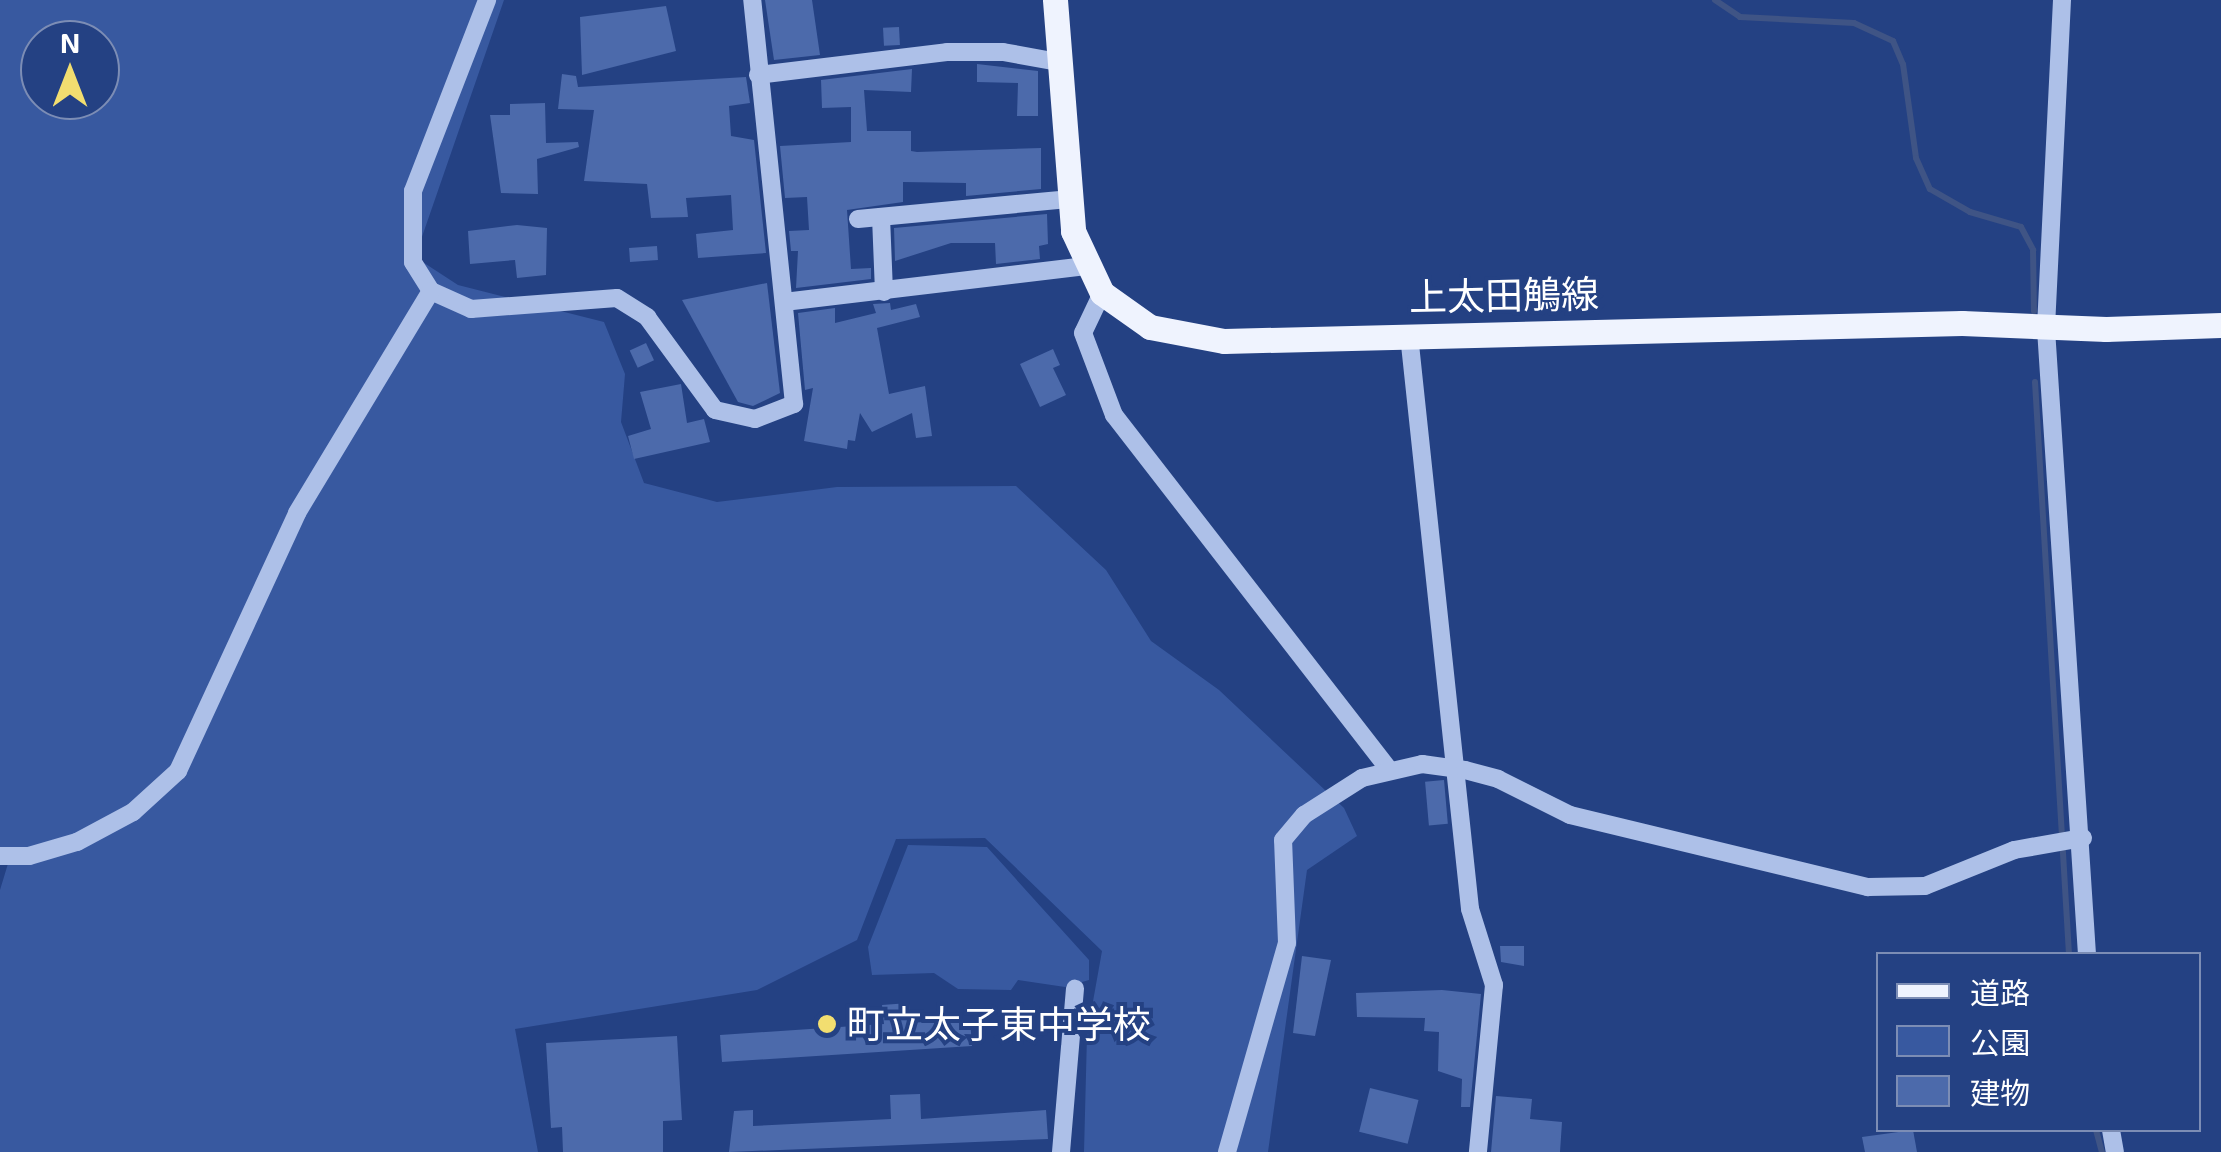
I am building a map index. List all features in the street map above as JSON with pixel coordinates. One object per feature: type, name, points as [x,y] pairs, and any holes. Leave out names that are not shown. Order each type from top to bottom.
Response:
[{"type":"main road","name":"上太田鵤線","points":[[1055,0],[1068,199],[1084,266],[1102,293],[1150,327],[1188,338],[1962,322],[2046,328],[2221,325]]},
{"type":"street","points":[[488,0],[412,191],[412,262],[430,291],[472,309],[617,298],[648,318],[715,410],[755,420],[794,404],[752,0]]},
{"type":"street","points":[[2062,0],[2046,328],[2088,952]]},
{"type":"street","points":[[758,74],[947,52],[1003,52],[1058,62]]},
{"type":"street","points":[[858,219],[1068,199]]},
{"type":"street","points":[[880,217],[884,292]]},
{"type":"street","points":[[784,302],[1084,266]]},
{"type":"street","points":[[0,856],[29,856],[76,842],[134,812],[178,771],[297,513],[430,291]]},
{"type":"street","points":[[1102,293],[1084,333],[1114,415],[1389,769]]},
{"type":"street","points":[[1409,334],[1470,909],[1494,985],[1478,1152]]},
{"type":"street","points":[[1227,1152],[1287,943],[1283,840],[1342,787],[1389,769],[1422,764],[1498,779],[1570,815],[1868,887],[1925,886],[2014,850],[2083,838]]},
{"type":"street","points":[[1060,1152],[1075,988]]},
{"type":"green space","points":[[0,0],[504,0],[415,257],[458,285],[604,322],[625,374],[621,422],[644,483],[717,502],[837,487],[1016,486],[1106,570],[1151,641],[1219,690],[1344,808],[1357,836],[1307,870],[1268,1152],[1084,1152],[1087,1035],[1102,951],[985,838],[896,839],[857,940],[757,990],[515,1029],[538,1152],[0,1152],[0,890],[10,857],[0,852]]},
{"type":"green space","points":[[908,845],[987,847],[1089,960],[1089,980],[1065,987],[1018,980],[1011,990],[958,989],[934,973],[872,975],[868,947]]},
{"type":"building","points":[[765,0],[812,0],[820,55],[774,60]]},
{"type":"building","points":[[666,6],[676,51],[582,75],[580,17]]},
{"type":"building","points":[[899,27],[900,45],[884,46],[883,28]]},
{"type":"building","points":[[977,64],[1038,71],[1038,116],[1017,116],[1018,83],[977,82]]},
{"type":"building","points":[[912,69],[911,92],[864,90],[867,131],[911,131],[911,151],[917,152],[1041,148],[1041,189],[966,196],[966,183],[903,182],[903,202],[847,210],[851,269],[871,268],[871,279],[796,288],[798,251],[791,251],[789,231],[809,230],[807,197],[785,198],[780,146],[851,142],[851,107],[822,108],[821,80]]},
{"type":"building","points":[[562,74],[576,76],[578,87],[746,77],[750,103],[729,106],[731,136],[754,140],[766,253],[698,258],[696,234],[733,230],[731,195],[686,198],[688,217],[651,218],[647,184],[584,181],[594,110],[558,109]]},
{"type":"building","points":[[545,103],[546,143],[578,142],[579,147],[537,159],[538,194],[501,193],[490,115],[510,115],[510,104]]},
{"type":"building","points":[[1047,214],[1048,244],[1039,246],[1040,259],[996,264],[995,243],[951,243],[895,261],[894,228]]},
{"type":"building","points":[[517,225],[547,228],[546,275],[517,278],[515,260],[470,264],[468,231]]},
{"type":"building","points":[[657,246],[658,260],[630,262],[629,248]]},
{"type":"building","points":[[767,283],[780,393],[753,406],[738,402],[682,300]]},
{"type":"building","points":[[890,303],[891,310],[916,304],[920,317],[877,328],[889,394],[925,386],[932,436],[916,438],[912,413],[872,432],[860,413],[855,441],[848,440],[847,449],[804,441],[813,388],[805,390],[798,313],[835,308],[835,323],[876,313],[873,304]]},
{"type":"building","points":[[646,343],[654,360],[638,368],[630,351]]},
{"type":"building","points":[[1053,349],[1060,365],[1053,368],[1066,395],[1040,407],[1020,364]]},
{"type":"building","points":[[681,384],[687,423],[704,419],[710,442],[634,459],[628,436],[651,429],[640,392]]},
{"type":"building","points":[[1444,780],[1448,824],[1429,825],[1425,782]]},
{"type":"building","points":[[1500,946],[1524,946],[1524,966],[1501,962]]},
{"type":"building","points":[[1302,956],[1331,960],[1315,1036],[1293,1033]]},
{"type":"building","points":[[1442,990],[1481,994],[1470,1107],[1461,1107],[1462,1079],[1438,1071],[1439,1032],[1424,1031],[1425,1018],[1357,1017],[1356,993]]},
{"type":"building","points":[[909,1003],[910,1023],[970,1019],[972,1046],[722,1062],[720,1035],[884,1024],[882,1005]]},
{"type":"building","points":[[677,1036],[682,1120],[663,1121],[663,1152],[563,1152],[562,1127],[551,1128],[546,1043]]},
{"type":"building","points":[[1370,1088],[1419,1100],[1408,1144],[1359,1132]]},
{"type":"building","points":[[920,1094],[921,1119],[1046,1110],[1048,1139],[729,1152],[734,1111],[753,1110],[753,1126],[891,1119],[890,1095]]},
{"type":"building","points":[[1496,1096],[1532,1099],[1530,1119],[1562,1122],[1560,1152],[1491,1152]]},
{"type":"building","points":[[1913,1132],[1917,1152],[1865,1152],[1862,1137]]},
{"type":"waterway","points":[[1715,0],[1740,17],[1854,23],[1893,41],[1903,64],[1916,158],[1930,189],[1970,212],[2021,227],[2033,250],[2034,311]]},
{"type":"waterway","points":[[2035,382],[2069,952]]},
{"type":"waterway","points":[[2097,1132],[2102,1152]]},
{"type":"place","name":"町立太子東中学校","points":[[827,1024]]}]
